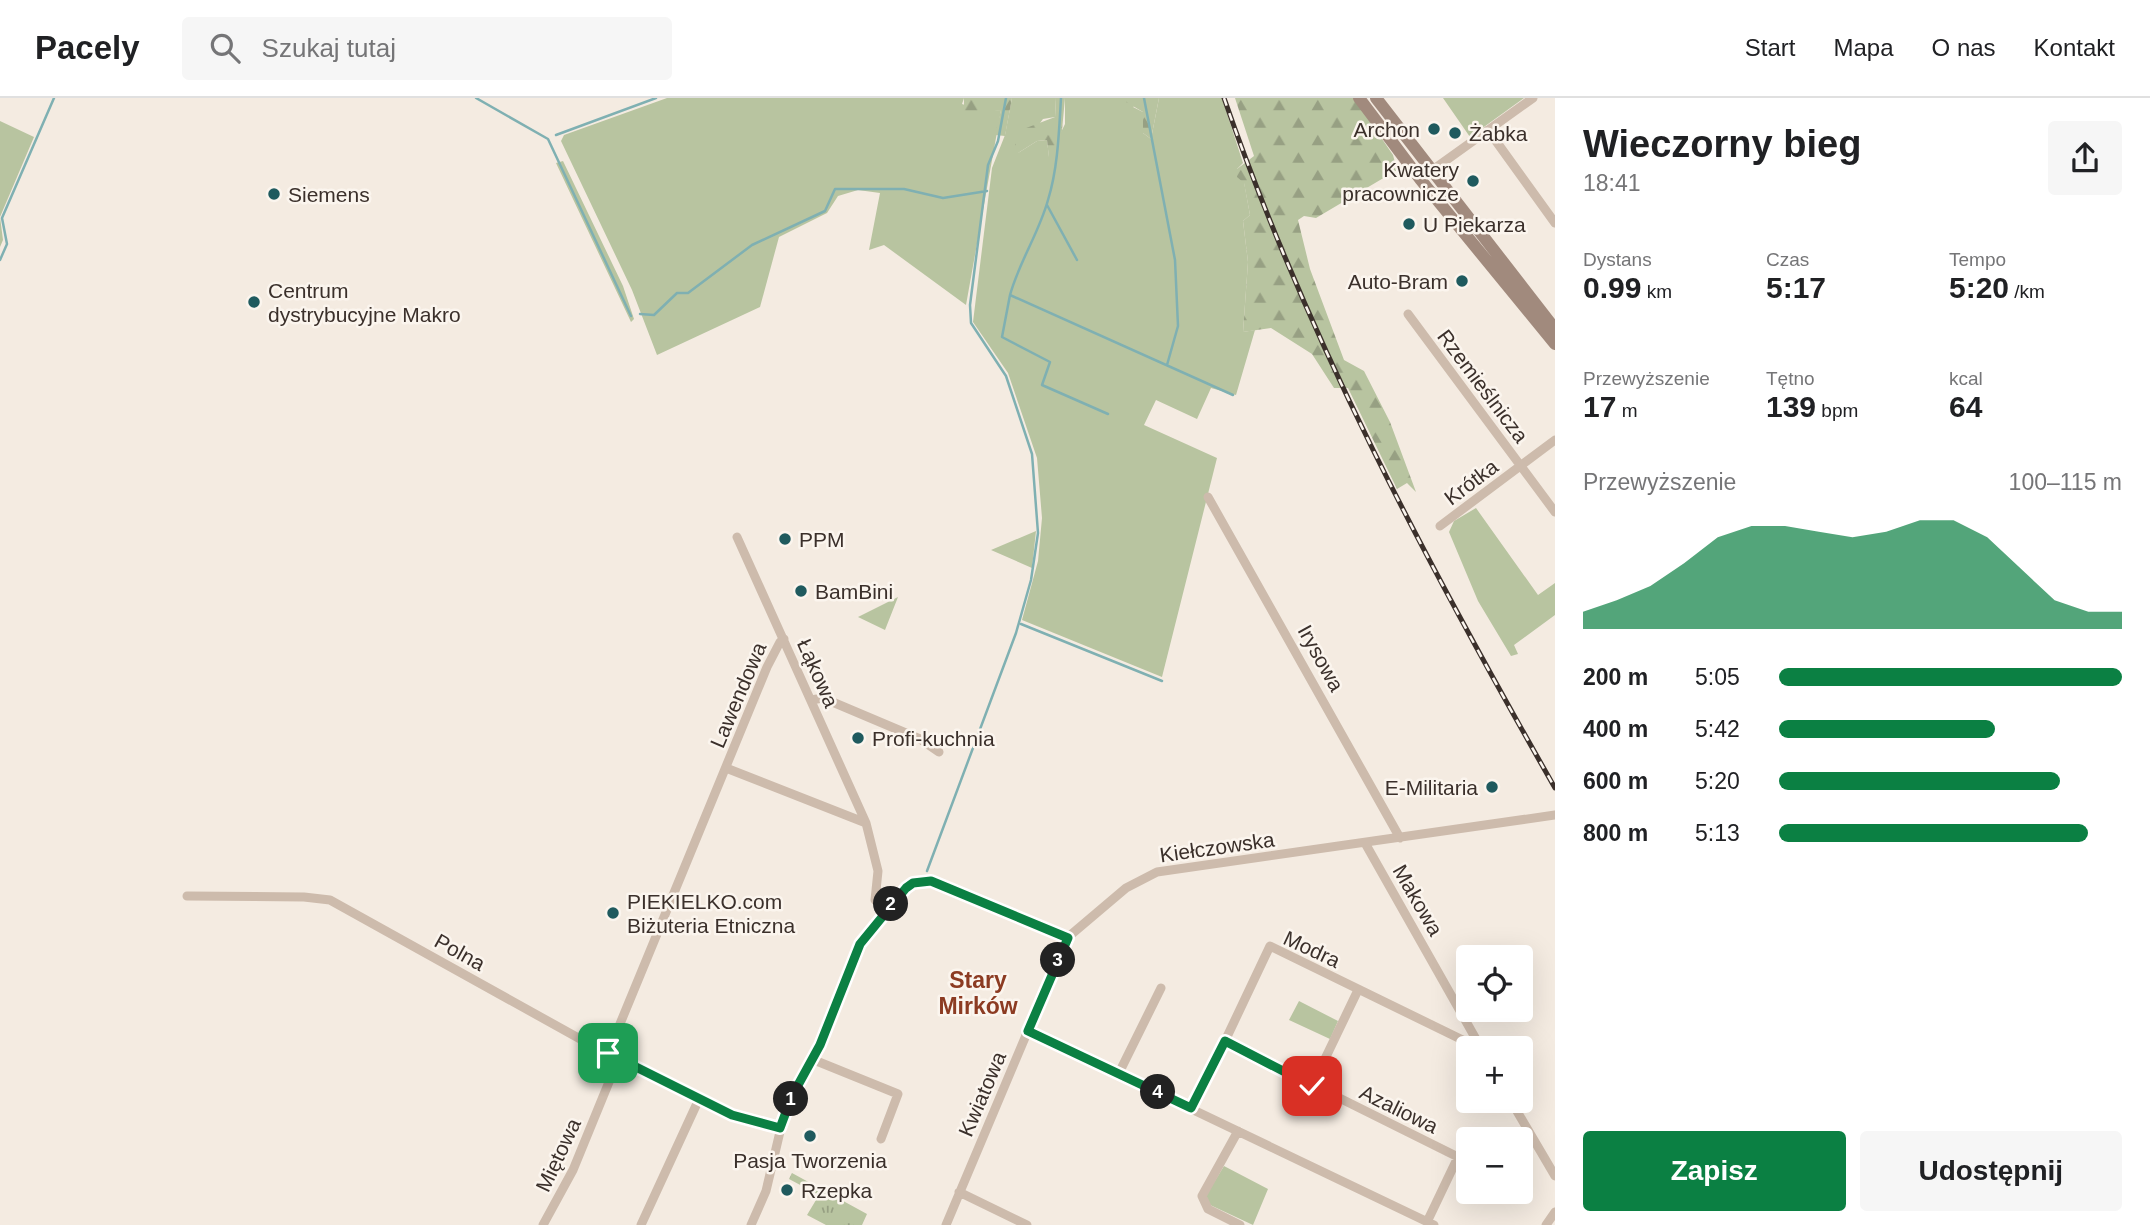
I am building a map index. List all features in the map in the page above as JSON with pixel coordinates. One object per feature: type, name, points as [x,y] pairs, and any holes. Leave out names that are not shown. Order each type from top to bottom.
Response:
[{"type":"main road","points":[[1359,98],[1555,329]]},
{"type":"main road","points":[[1376,98],[1425,174],[1555,344]]},
{"type":"street","points":[[1425,174],[1533,98]]},
{"type":"street","points":[[1488,130],[1555,222]]},
{"type":"street","name":"Rzemieślnicza","points":[[1408,314],[1555,512]]},
{"type":"street","name":"Krótka","points":[[1440,526],[1555,440]]},
{"type":"street","name":"Irysowa","points":[[1208,497],[1399,838]]},
{"type":"street","name":"Łąkowa","points":[[737,537],[866,823],[878,871],[875,900],[886,910]]},
{"type":"street","name":"Lawendowa","points":[[608,1053],[767,667],[784,639]]},
{"type":"street","points":[[811,699],[823,698],[920,739],[939,751]]},
{"type":"street","points":[[726,768],[866,823]]},
{"type":"street","name":"Kiełczowska","points":[[1068,938],[1126,888],[1145,876],[1555,815]]},
{"type":"street","name":"Makowa","points":[[1365,843],[1473,1036]]},
{"type":"street","points":[[751,1225],[766,1191],[780,1128],[792,1096],[814,1060],[856,952],[886,910],[910,885],[931,881],[1068,938]]},
{"type":"street","name":"Polna","points":[[187,896],[304,897],[331,900],[618,1060],[732,1115],[780,1128]]},
{"type":"street","name":"Kwiatowa","points":[[946,1225],[1068,938]]},
{"type":"street","name":"Modra","points":[[1225,1041],[1270,946],[1456,1037]]},
{"type":"street","points":[[1119,1073],[1161,988]]},
{"type":"street","name":"Modra","points":[[1312,1086],[1358,990]]},
{"type":"street","name":"Azaliowa","points":[[1028,1031],[1430,1223],[1458,1157],[1225,1041]]},
{"type":"street","points":[[1191,1108],[1225,1041]]},
{"type":"street","name":"Miętowa","points":[[543,1225],[573,1170],[618,1060]]},
{"type":"street","points":[[814,1060],[898,1094],[881,1139]]},
{"type":"street","points":[[641,1225],[699,1099]]},
{"type":"street","points":[[1518,1113],[1555,1176]]},
{"type":"street","points":[[1238,1131],[1202,1196],[1208,1209],[1240,1225]]},
{"type":"street","points":[[959,1192],[1027,1225]]},
{"type":"street","points":[[1546,1225],[1555,1212]]},
{"type":"green space","points":[[667,98],[964,98],[962,104],[982,111],[1001,110],[966,305],[884,245],[869,250],[880,193],[858,190],[838,196],[827,213],[779,237],[760,307],[657,355],[632,290],[561,141],[564,135]]},
{"type":"green space","points":[[964,98],[1012,98],[1005,136],[995,135],[1001,110],[969,115],[964,112]]},
{"type":"green space","points":[[1012,98],[1056,98],[1055,117],[1043,119],[1018,153],[1037,141],[1047,140],[1049,157],[1065,124],[1065,98],[1139,98],[1139,103],[1133,107],[1143,112],[1143,133],[1151,139],[1159,98],[1222,98],[1243,163],[1237,169],[1244,182],[1250,215],[1243,221],[1248,262],[1243,332],[1255,330],[1236,395],[1211,388],[1197,419],[1156,400],[1144,425],[1217,458],[1162,677],[1022,620],[1038,561],[1042,518],[1037,458],[1008,373],[973,322],[992,168],[1005,135]]},
{"type":"green space","points":[[1056,98],[1065,98],[1060,152],[1049,158],[1047,140],[1037,141],[1018,153],[1015,144],[1021,130],[1055,117]]},
{"type":"green space","points":[[1139,98],[1159,98],[1151,139],[1143,133],[1143,112],[1126,102],[1130,99],[1139,102]]},
{"type":"green space","points":[[1235,98],[1354,98],[1393,155],[1397,170],[1316,218],[1304,216],[1298,220],[1310,269],[1344,360],[1364,371],[1390,422],[1416,492],[1407,483],[1397,489],[1348,388],[1334,388],[1312,354],[1271,328],[1243,332],[1248,262],[1243,221],[1250,215],[1244,183],[1237,177],[1237,169],[1254,156]]},
{"type":"green space","points":[[1443,98],[1524,98],[1470,137]]},
{"type":"green space","points":[[0,121],[34,137],[0,217]]},
{"type":"green space","points":[[563,161],[623,286],[634,319],[631,322],[556,163]]},
{"type":"green space","points":[[0,217],[3,240],[0,247]]},
{"type":"green space","points":[[1476,508],[1538,595],[1555,583],[1555,615],[1514,645],[1518,654],[1511,656],[1478,601],[1449,532],[1454,521]]},
{"type":"green space","points":[[1036,531],[1032,568],[991,550]]},
{"type":"green space","points":[[898,597],[885,630],[858,617]]},
{"type":"green space","points":[[1299,1001],[1338,1021],[1330,1039],[1289,1020]]},
{"type":"green space","points":[[1224,1166],[1268,1189],[1253,1225],[1208,1204],[1205,1197]]},
{"type":"green space","points":[[792,1173],[867,1214],[862,1225],[826,1225],[807,1215],[819,1195],[789,1179]]},
{"type":"waterway","points":[[0,260],[7,244],[2,218],[54,98]]},
{"type":"waterway","points":[[476,98],[548,139],[631,316]]},
{"type":"waterway","points":[[556,135],[656,98]]},
{"type":"waterway","points":[[927,871],[1016,633],[1031,580],[1038,533],[1032,454],[1006,376],[971,323],[970,305],[988,165],[998,141],[1006,98]]},
{"type":"waterway","points":[[1061,98],[1058,149],[1051,188],[1040,224],[1010,295],[1233,395]]},
{"type":"waterway","points":[[1144,98],[1175,260],[1178,326],[1167,365]]},
{"type":"waterway","points":[[640,314],[654,315],[677,293],[688,293],[752,245],[825,211],[835,189],[904,189],[943,198],[987,191]]},
{"type":"waterway","points":[[1047,205],[1077,260]]},
{"type":"waterway","points":[[1010,295],[1002,337],[1050,362],[1042,385],[1108,414]]},
{"type":"waterway","points":[[1021,624],[1162,681]]},
{"type":"railway","points":[[1224,98],[1293,277],[1373,450],[1462,620],[1555,788]]},
{"type":"place","name":"Archon","points":[[1434,129]]},
{"type":"place","name":"Żabka","points":[[1455,133]]},
{"type":"place","name":"Kwatery pracownicze","points":[[1473,181]]},
{"type":"place","name":"Siemens","points":[[274,194]]},
{"type":"place","name":"U Piekarza","points":[[1409,224]]},
{"type":"place","name":"Auto-Bram","points":[[1462,281]]},
{"type":"place","name":"Centrum dystrybucyjne Makro","points":[[254,302]]},
{"type":"place","name":"PPM","points":[[785,539]]},
{"type":"place","name":"BamBini","points":[[801,591]]},
{"type":"place","name":"Profi-kuchnia","points":[[858,738]]},
{"type":"place","name":"E-Militaria","points":[[1492,787]]},
{"type":"place","name":"PIEKIELKO.com Biżuteria Etniczna","points":[[613,913]]},
{"type":"place","name":"Pasja Tworzenia","points":[[810,1136]]},
{"type":"place","name":"Rzepka","points":[[787,1190]]},
{"type":"district","name":"Stary Mirków","points":[[978,993]]},
{"type":"route","points":[[608,1053],[732,1115],[780,1128],[792,1096],[814,1060],[860,944],[906,888],[913,883],[931,881],[1068,938],[1028,1031],[1191,1108],[1219,1048],[1225,1041],[1312,1086]]}]
